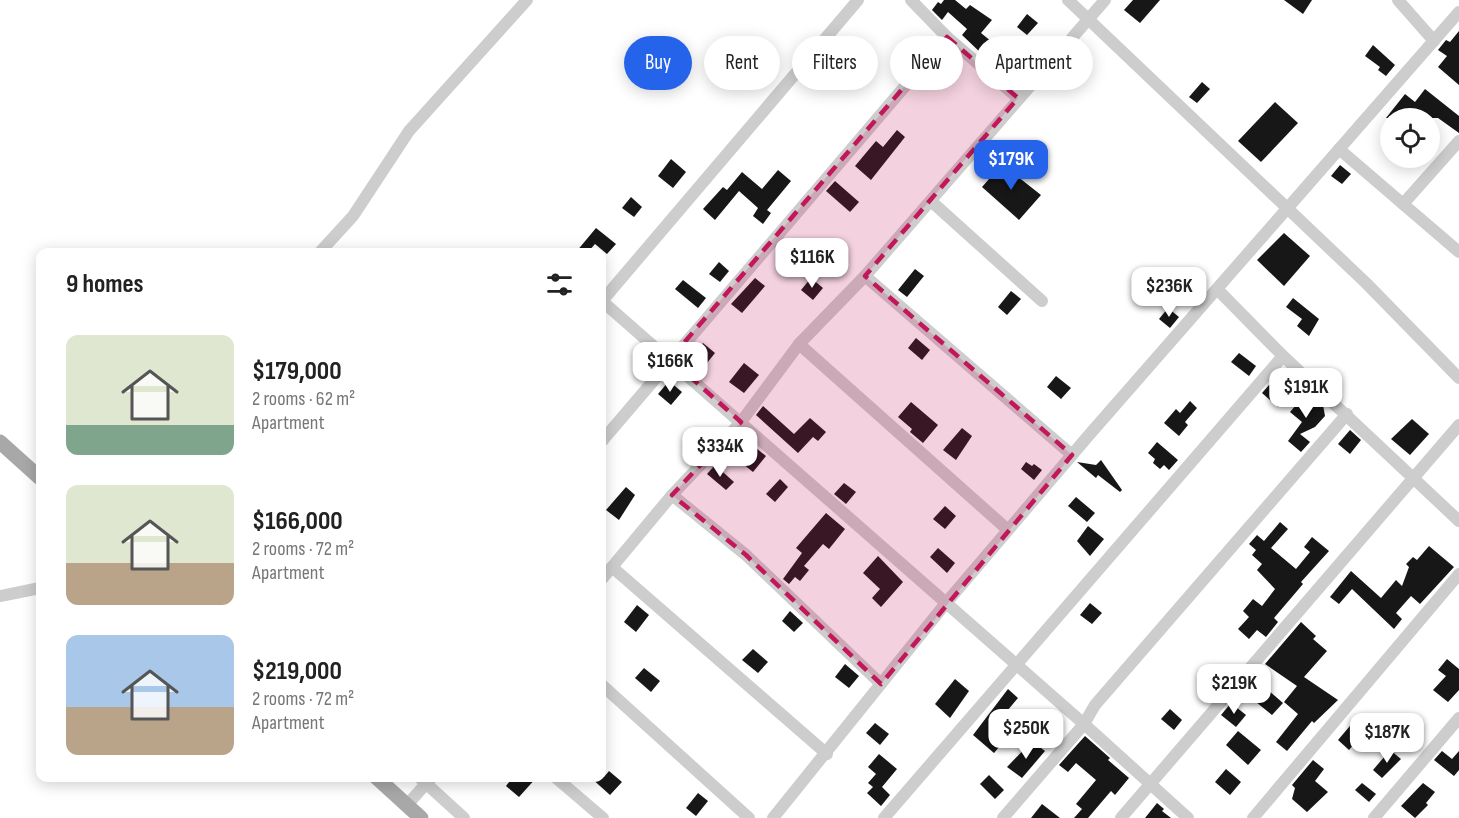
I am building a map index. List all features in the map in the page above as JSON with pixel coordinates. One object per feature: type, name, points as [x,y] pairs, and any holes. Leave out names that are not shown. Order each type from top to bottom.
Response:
[{"type":"main road","points":[[0,442],[36,474]]},
{"type":"main road","points":[[381,782],[421,818]]},
{"type":"street","points":[[324,248],[353,216],[409,131],[527,0]]},
{"type":"street","points":[[606,296],[858,0]]},
{"type":"street","points":[[911,0],[946,36]]},
{"type":"street","points":[[1068,0],[1090,18],[1366,283],[1459,378]]},
{"type":"street","points":[[606,574],[672,495],[741,422],[799,344],[866,276],[932,202],[1018,98],[1105,0]]},
{"type":"street","points":[[1398,0],[1434,41]]},
{"type":"street","points":[[773,818],[827,754],[946,603],[1008,530],[1459,12]]},
{"type":"street","points":[[963,51],[1018,98]]},
{"type":"street","points":[[606,436],[901,90]]},
{"type":"street","points":[[1403,204],[1459,141]]},
{"type":"street","points":[[1339,149],[1459,252]]},
{"type":"street","points":[[932,202],[1042,301]]},
{"type":"street","points":[[866,276],[1072,455]]},
{"type":"street","points":[[1217,289],[1283,356],[1459,521]]},
{"type":"street","points":[[606,304],[1188,818]]},
{"type":"street","points":[[799,344],[1008,530]]},
{"type":"street","points":[[884,818],[1283,356]]},
{"type":"street","points":[[1003,818],[1084,724],[1102,697],[1347,414]]},
{"type":"street","points":[[1121,818],[1459,425]]},
{"type":"street","points":[[672,495],[746,555],[881,684]]},
{"type":"street","points":[[612,567],[827,754]]},
{"type":"street","points":[[1253,818],[1459,574]]},
{"type":"street","points":[[0,596],[36,589]]},
{"type":"street","points":[[606,689],[749,818]]},
{"type":"street","points":[[1374,818],[1459,718]]},
{"type":"street","points":[[406,805],[424,782]]},
{"type":"street","points":[[429,782],[464,818]]},
{"type":"street","points":[[561,782],[603,818]]},
{"type":"highlighted area","points":[[947,37],[1018,98],[865,276],[1072,455],[881,684],[746,555],[672,495],[741,422],[670,359]]},
{"type":"building","points":[[944,0],[955,0],[966,9],[970,5],[992,20],[981,33],[985,36],[975,36],[975,47],[962,35],[967,29],[948,12],[942,20],[932,10],[938,2],[941,4]]},
{"type":"building","points":[[1133,0],[1160,0],[1140,23],[1124,10]]},
{"type":"building","points":[[1284,0],[1312,0],[1303,14]]},
{"type":"building","points":[[1027,14],[1038,23],[1027,35],[1017,27]]},
{"type":"building","points":[[1459,31],[1459,85],[1438,67],[1447,56],[1438,50],[1446,40],[1450,42]]},
{"type":"building","points":[[1373,45],[1395,65],[1386,76],[1378,70],[1380,67],[1365,56]]},
{"type":"building","points":[[1202,82],[1210,89],[1197,103],[1189,97]]},
{"type":"building","points":[[1425,89],[1459,116],[1459,133],[1440,119],[1440,108],[1394,108],[1405,94],[1415,102]]},
{"type":"building","points":[[1275,102],[1298,123],[1261,162],[1238,141]]},
{"type":"building","points":[[897,130],[905,137],[871,180],[855,166],[876,141],[883,147]]},
{"type":"building","points":[[671,159],[686,172],[673,188],[658,176]]},
{"type":"building","points":[[1005,161],[1015,169],[1012,172],[1041,195],[1019,220],[982,187]]},
{"type":"building","points":[[1340,165],[1351,174],[1342,184],[1331,176]]},
{"type":"building","points":[[778,170],[791,181],[767,210],[771,213],[763,224],[753,216],[758,208],[739,191],[715,220],[703,209],[723,187],[727,190],[742,172],[762,189]]},
{"type":"building","points":[[835,181],[859,202],[850,212],[826,191]]},
{"type":"building","points":[[631,197],[642,207],[634,217],[622,208]]},
{"type":"building","points":[[596,228],[616,244],[607,254],[606,248],[600,248],[595,244],[592,248],[579,248]]},
{"type":"building","points":[[1284,233],[1310,256],[1284,286],[1257,260]]},
{"type":"building","points":[[719,262],[729,271],[720,282],[709,274]]},
{"type":"building","points":[[915,269],[924,276],[907,297],[898,290]]},
{"type":"building","points":[[755,278],[765,286],[742,313],[731,304]]},
{"type":"building","points":[[811,278],[823,288],[813,300],[801,290]]},
{"type":"building","points":[[683,280],[706,298],[698,308],[675,289]]},
{"type":"building","points":[[1011,291],[1021,299],[1007,315],[998,307]]},
{"type":"building","points":[[1293,298],[1319,319],[1309,336],[1297,326],[1302,319],[1286,307]]},
{"type":"building","points":[[1168,308],[1179,317],[1170,328],[1159,319]]},
{"type":"building","points":[[916,338],[930,350],[922,360],[908,348]]},
{"type":"building","points":[[703,343],[715,353],[699,373],[686,363]]},
{"type":"building","points":[[1239,353],[1256,366],[1249,376],[1231,362]]},
{"type":"building","points":[[744,363],[759,375],[744,393],[729,382]]},
{"type":"building","points":[[1056,376],[1071,388],[1061,399],[1047,387]]},
{"type":"building","points":[[669,381],[682,392],[671,405],[658,394]]},
{"type":"building","points":[[1269,385],[1285,399],[1278,407],[1262,393]]},
{"type":"building","points":[[1308,391],[1323,405],[1325,416],[1315,427],[1300,434],[1310,442],[1301,452],[1288,441],[1302,422],[1290,412]]},
{"type":"building","points":[[1190,401],[1197,408],[1185,422],[1188,425],[1179,436],[1164,423],[1176,409],[1180,413]]},
{"type":"building","points":[[911,402],[938,425],[923,443],[898,417]]},
{"type":"building","points":[[763,406],[794,434],[810,418],[826,432],[818,441],[813,437],[798,453],[756,415]]},
{"type":"building","points":[[1412,419],[1429,434],[1410,455],[1391,439]]},
{"type":"building","points":[[962,428],[972,436],[956,460],[943,450]]},
{"type":"building","points":[[1350,430],[1361,440],[1350,454],[1338,444]]},
{"type":"building","points":[[740,435],[766,456],[753,472],[738,460],[741,456],[730,446]]},
{"type":"building","points":[[1157,442],[1178,460],[1169,470],[1164,465],[1160,469],[1153,463],[1155,459],[1148,453]]},
{"type":"building","points":[[1101,460],[1122,490],[1120,492],[1098,475],[1096,478],[1077,462],[1096,465]]},
{"type":"building","points":[[1026,462],[1042,470],[1034,480],[1021,469]]},
{"type":"building","points":[[715,465],[734,482],[726,490],[707,474]]},
{"type":"building","points":[[780,479],[788,487],[775,502],[766,494]]},
{"type":"building","points":[[844,483],[856,492],[846,504],[834,494]]},
{"type":"building","points":[[626,487],[635,495],[619,520],[606,510]]},
{"type":"building","points":[[1076,497],[1095,513],[1087,522],[1068,506]]},
{"type":"building","points":[[945,506],[956,516],[945,529],[933,519]]},
{"type":"building","points":[[826,513],[845,529],[829,549],[823,544],[804,566],[809,570],[800,581],[795,577],[789,584],[783,579],[802,553],[796,548]]},
{"type":"building","points":[[1280,522],[1288,529],[1271,548],[1296,569],[1310,552],[1304,547],[1312,537],[1329,551],[1301,582],[1303,584],[1274,618],[1278,622],[1266,637],[1257,630],[1249,639],[1238,629],[1249,617],[1243,611],[1253,599],[1262,606],[1275,589],[1257,570],[1262,564],[1252,555],[1256,550],[1249,544],[1257,535],[1264,541]]},
{"type":"building","points":[[1088,526],[1104,539],[1090,556],[1077,541]]},
{"type":"building","points":[[1429,546],[1454,567],[1420,604],[1411,596],[1396,613],[1402,619],[1394,629],[1352,589],[1339,604],[1330,597],[1351,571],[1381,598],[1396,580],[1402,586],[1409,567],[1406,564],[1413,557],[1417,560]]},
{"type":"building","points":[[938,548],[955,563],[947,573],[930,557]]},
{"type":"building","points":[[878,556],[903,582],[881,607],[872,598],[880,589],[863,573]]},
{"type":"building","points":[[1090,603],[1102,613],[1092,624],[1080,615]]},
{"type":"building","points":[[637,605],[649,615],[636,632],[624,622]]},
{"type":"building","points":[[790,611],[803,623],[794,632],[782,621]]},
{"type":"building","points":[[1301,622],[1316,636],[1313,639],[1327,651],[1304,677],[1338,700],[1314,723],[1312,721],[1287,751],[1276,742],[1298,714],[1284,702],[1297,686],[1265,664]]},
{"type":"building","points":[[753,649],[768,662],[758,673],[742,660]]},
{"type":"building","points":[[1447,659],[1459,669],[1459,690],[1448,702],[1433,690],[1446,676],[1438,670]]},
{"type":"building","points":[[845,664],[859,676],[849,688],[835,677]]},
{"type":"building","points":[[644,668],[660,681],[651,692],[635,678]]},
{"type":"building","points":[[955,679],[969,691],[950,718],[935,704]]},
{"type":"building","points":[[1008,689],[1018,698],[1001,718],[1014,729],[994,753],[973,735]]},
{"type":"building","points":[[1267,689],[1283,703],[1272,715],[1256,702]]},
{"type":"building","points":[[1231,703],[1246,715],[1236,727],[1221,715]]},
{"type":"building","points":[[1170,709],[1182,720],[1174,730],[1161,719]]},
{"type":"building","points":[[1355,720],[1366,730],[1349,750],[1338,740]]},
{"type":"building","points":[[875,723],[889,734],[880,745],[866,733]]},
{"type":"building","points":[[1238,731],[1261,750],[1248,765],[1226,745]]},
{"type":"building","points":[[1085,736],[1129,778],[1115,795],[1111,791],[1088,818],[1074,818],[1082,809],[1076,804],[1096,780],[1076,763],[1068,772],[1059,765]]},
{"type":"building","points":[[1032,741],[1045,751],[1022,778],[1007,767]]},
{"type":"building","points":[[1390,750],[1401,759],[1382,778],[1373,770]]},
{"type":"building","points":[[1442,751],[1452,759],[1459,751],[1459,770],[1454,776],[1434,760]]},
{"type":"building","points":[[879,754],[897,769],[882,787],[890,795],[881,806],[867,793],[873,787],[868,783],[876,774],[868,767]]},
{"type":"building","points":[[1313,760],[1324,769],[1315,781],[1328,792],[1307,812],[1292,799],[1295,788],[1292,785]]},
{"type":"building","points":[[1226,769],[1241,782],[1230,795],[1215,782]]},
{"type":"building","points":[[609,771],[622,782],[610,795],[596,782],[606,782],[606,775]]},
{"type":"building","points":[[989,775],[1004,790],[995,799],[980,784]]},
{"type":"building","points":[[509,782],[532,782],[519,797],[506,786]]},
{"type":"building","points":[[1362,783],[1376,794],[1369,802],[1355,790]]},
{"type":"building","points":[[1423,783],[1435,792],[1426,803],[1428,805],[1415,818],[1401,806]]},
{"type":"building","points":[[698,793],[708,801],[696,816],[686,808]]},
{"type":"building","points":[[1157,803],[1164,809],[1162,811],[1171,818],[1145,818]]},
{"type":"building","points":[[1042,804],[1060,818],[1031,818]]}]
